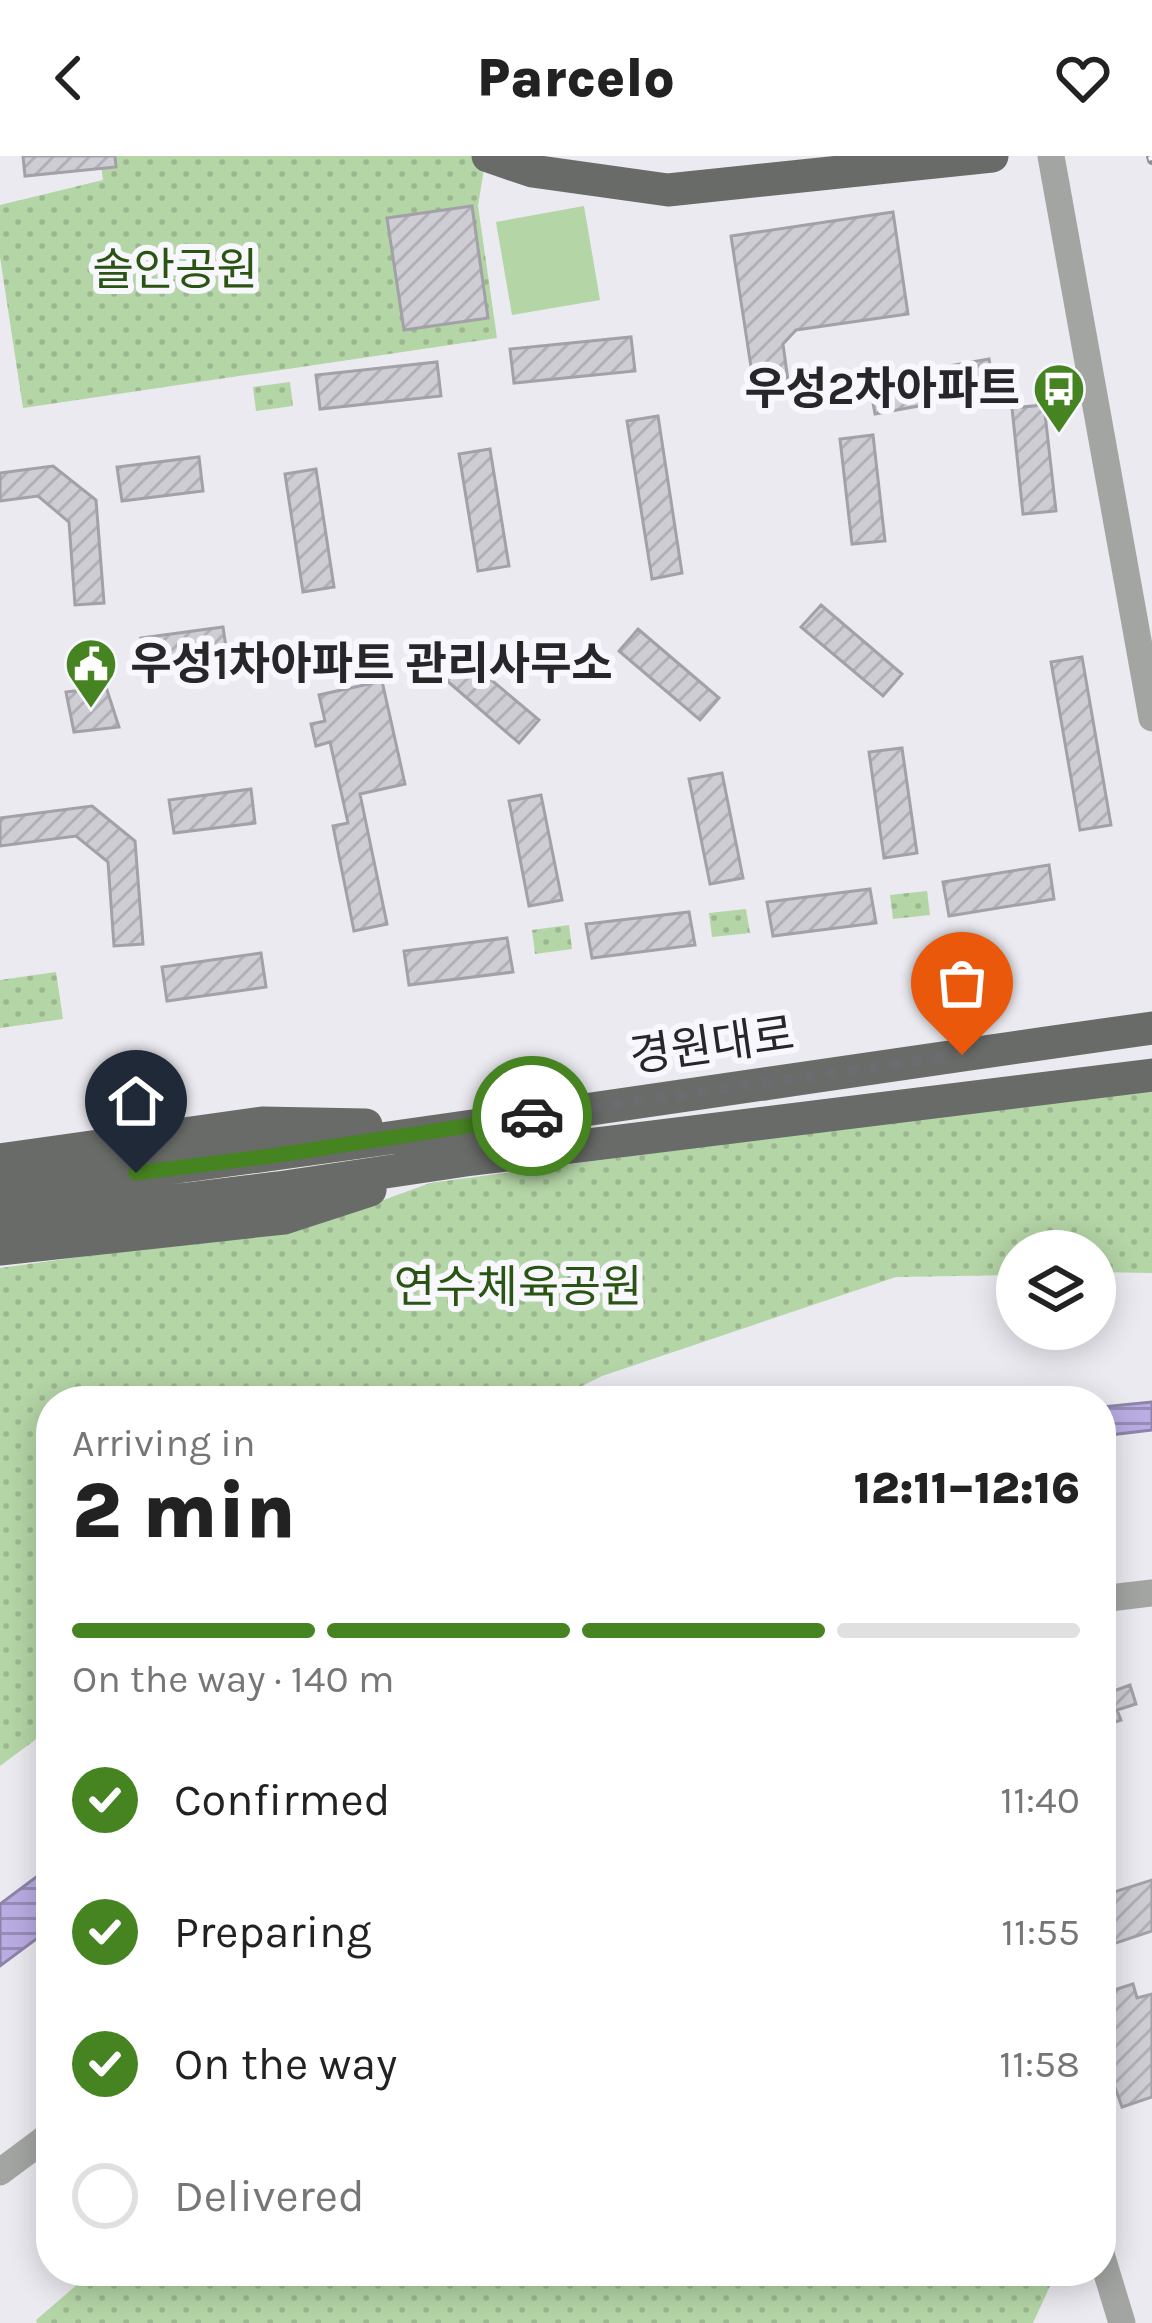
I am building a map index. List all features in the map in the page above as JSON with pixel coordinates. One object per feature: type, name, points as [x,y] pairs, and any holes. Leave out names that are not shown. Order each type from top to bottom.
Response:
[{"type":"main road","points":[[488,156],[532,171],[668,190],[992,156]]},
{"type":"main road","name":"경원대로","points":[[0,1222],[274,1172],[458,1126],[1152,1028]]},
{"type":"main road","name":"경원대로","points":[[0,1190],[466,1160],[1152,1075]]},
{"type":"main road","points":[[0,1160],[262,1124],[458,1126]]},
{"type":"main road","points":[[0,1249],[284,1218],[466,1160]]},
{"type":"street","points":[[1051,156],[1152,718]]},
{"type":"street","points":[[1116,1597],[1152,1593]]},
{"type":"street","points":[[0,2172],[36,2145]]},
{"type":"street","points":[[1111,2286],[1122,2323]]},
{"type":"green space","name":"솔안공원","points":[[100,156],[486,156],[478,206],[497,338],[23,408],[0,257],[0,205],[103,180]]},
{"type":"green space","points":[[584,206],[600,300],[512,315],[496,222]]},
{"type":"green space","points":[[290,382],[293,406],[256,411],[253,387]]},
{"type":"green space","points":[[927,891],[930,915],[893,919],[890,895]]},
{"type":"green space","points":[[746,909],[750,933],[712,937],[709,913]]},
{"type":"green space","points":[[569,925],[572,949],[535,954],[532,930]]},
{"type":"green space","points":[[56,972],[63,1019],[0,1028],[0,980]]},
{"type":"green space","name":"연수체육공원","points":[[1152,1086],[1152,1273],[1116,1272],[1116,1230],[996,1230],[996,1275],[896,1277],[582,1386],[36,1386],[36,1739],[0,1766],[0,1268],[318,1224],[430,1183]]},
{"type":"green space","points":[[76,2286],[1050,2286],[1033,2323],[36,2320]]},
{"type":"shaded area","points":[[1152,1402],[1152,1430],[1116,1434],[1116,1406]]},
{"type":"shaded area","points":[[36,1877],[36,1939],[0,1966],[0,1904]]},
{"type":"building","points":[[23,156],[115,156],[116,167],[25,176]]},
{"type":"building","points":[[472,206],[488,318],[404,330],[387,218]]},
{"type":"building","points":[[893,212],[908,314],[796,330],[783,344],[789,388],[755,393],[731,236]]},
{"type":"building","points":[[631,337],[635,371],[514,383],[510,349]]},
{"type":"building","points":[[989,359],[995,392],[875,414],[869,380]]},
{"type":"building","points":[[437,362],[441,396],[320,409],[316,375]]},
{"type":"building","points":[[1044,405],[1056,511],[1023,514],[1012,408]]},
{"type":"building","points":[[658,416],[682,573],[652,579],[627,421]]},
{"type":"building","points":[[873,435],[885,541],[852,544],[840,439]]},
{"type":"building","points":[[490,449],[509,566],[478,571],[459,454]]},
{"type":"building","points":[[199,457],[203,491],[122,501],[117,467]]},
{"type":"building","points":[[53,466],[96,500],[104,603],[75,605],[69,522],[38,496],[0,501],[0,473]]},
{"type":"building","points":[[316,469],[334,587],[303,592],[285,474]]},
{"type":"building","points":[[821,605],[902,674],[883,696],[801,627]]},
{"type":"building","points":[[223,627],[228,661],[146,671],[141,638]]},
{"type":"building","points":[[638,629],[719,698],[700,720],[619,651]]},
{"type":"building","points":[[457,651],[539,720],[519,743],[438,673]]},
{"type":"building","points":[[1082,657],[1111,825],[1080,830],[1051,662]]},
{"type":"building","points":[[382,681],[405,784],[360,794],[387,924],[354,931],[333,826],[348,823],[330,742],[316,746],[311,724],[325,721],[319,695]]},
{"type":"building","name":"우성1차아파트 관리사무소","points":[[106,687],[119,727],[74,732],[66,692]]},
{"type":"building","points":[[902,748],[917,853],[884,858],[869,752]]},
{"type":"building","points":[[722,773],[743,878],[710,884],[689,779]]},
{"type":"building","points":[[251,789],[255,823],[174,833],[169,800]]},
{"type":"building","points":[[541,795],[562,900],[529,906],[509,801]]},
{"type":"building","points":[[92,806],[135,841],[143,944],[114,946],[108,862],[76,836],[0,846],[0,818]]},
{"type":"building","points":[[1049,865],[1054,899],[949,916],[943,882]]},
{"type":"building","points":[[870,889],[876,923],[773,936],[767,902]]},
{"type":"building","points":[[689,912],[695,945],[592,958],[586,924]]},
{"type":"building","points":[[507,938],[513,972],[409,985],[404,951]]},
{"type":"building","points":[[261,953],[266,987],[167,1001],[162,967]]},
{"type":"building","points":[[1130,1685],[1136,1704],[1117,1710],[1121,1720],[1116,1722],[1116,1690]]},
{"type":"building","points":[[1152,1880],[1152,1931],[1116,1943],[1116,1891]]},
{"type":"building","points":[[1133,1984],[1137,1998],[1152,1994],[1152,2097],[1122,2107],[1116,2090],[1116,1989]]},
{"type":"railway","points":[[1151,156],[1152,160]]},
{"type":"way so far","points":[[532,1116],[962,1055]]},
{"type":"place","name":"우성2차아파트","points":[[1059,435]]},
{"type":"place","name":"우성1차아파트 관리사무소","points":[[91,710]]},
{"type":"route","points":[[136,1173],[532,1116]]}]
